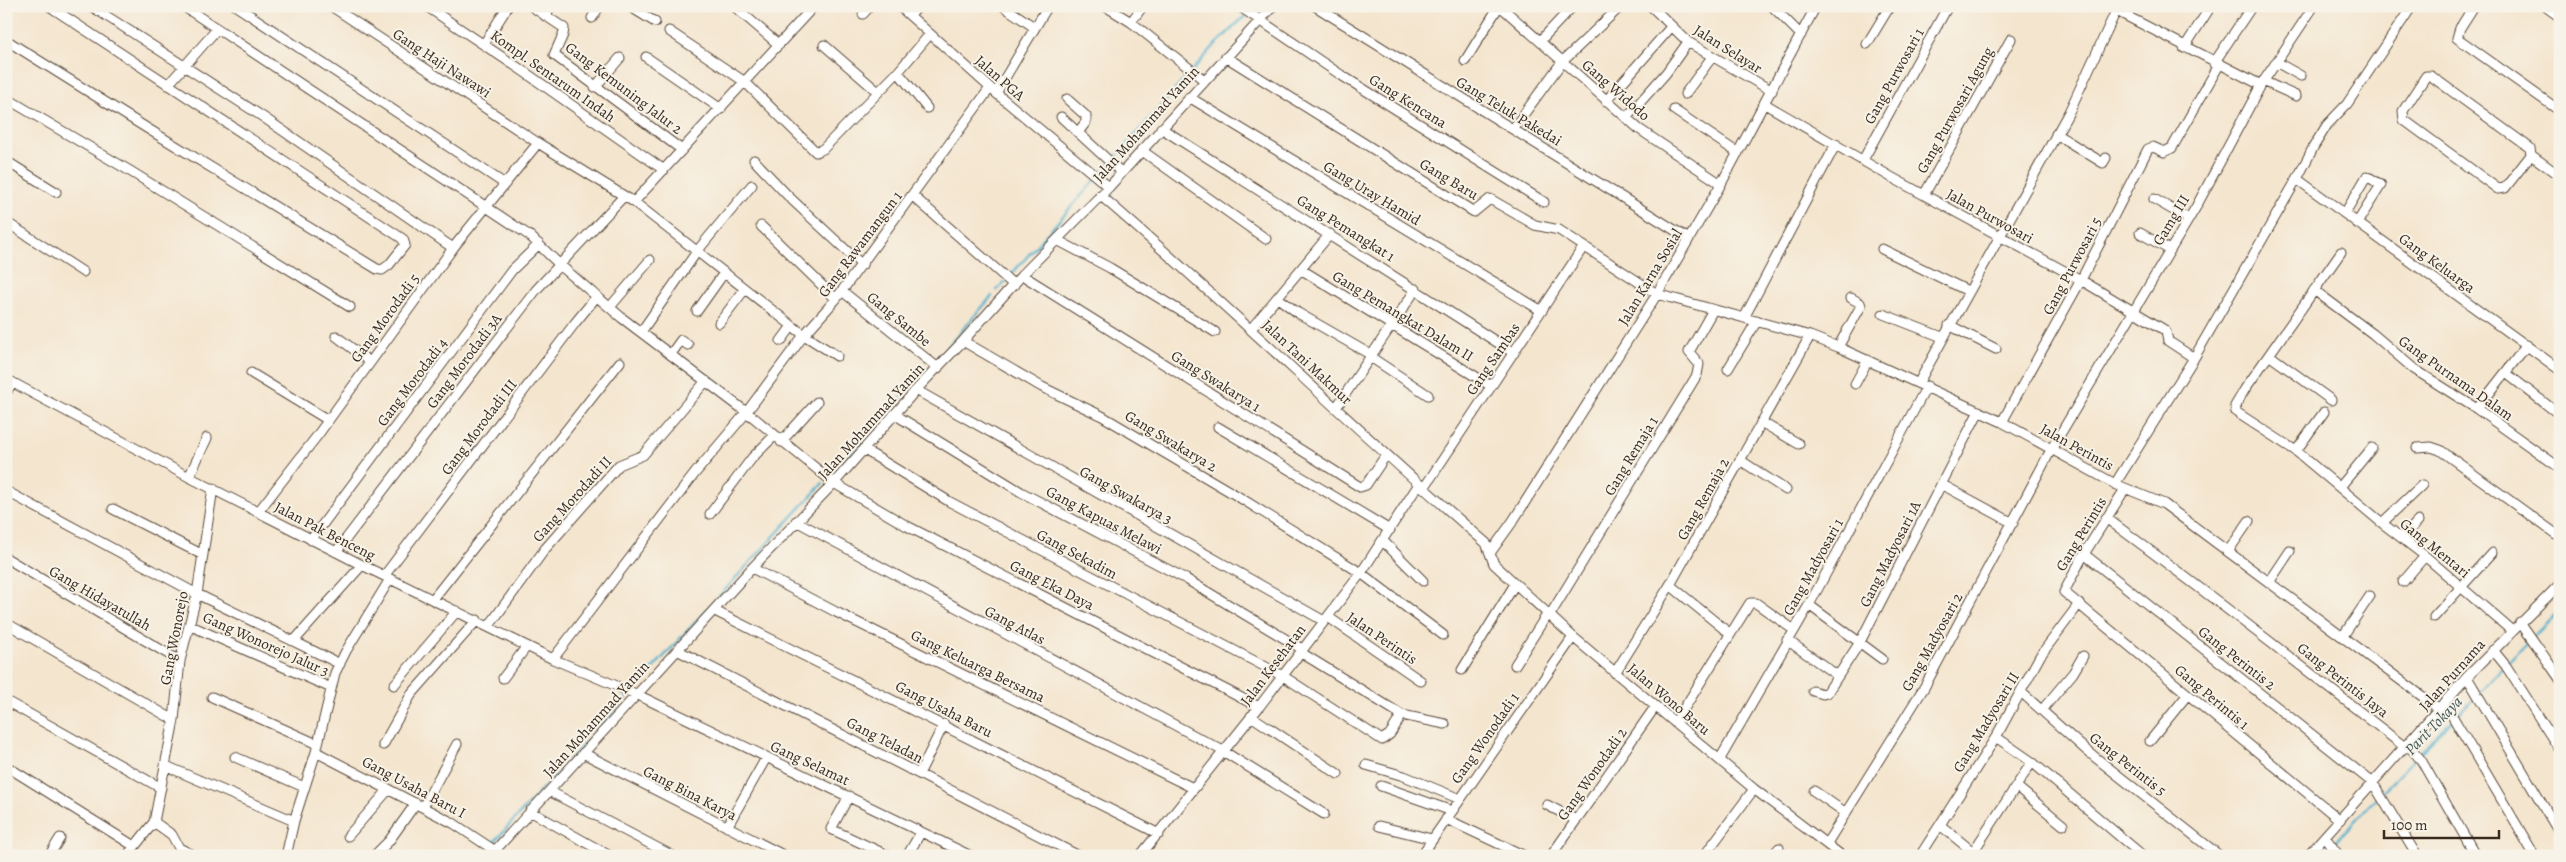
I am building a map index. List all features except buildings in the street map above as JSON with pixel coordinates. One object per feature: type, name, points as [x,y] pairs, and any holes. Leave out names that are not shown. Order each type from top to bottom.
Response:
[{"type":"street","points":[[6,40],[377,269],[382,270],[387,267],[404,245],[403,239],[48,6]]},
{"type":"street","points":[[91,6],[263,117],[454,248]]},
{"type":"street","name":"Gang Eka Daya","points":[[183,6],[539,244],[561,266],[610,307],[834,483],[907,526],[1259,707]]},
{"type":"street","points":[[236,6],[505,184]]},
{"type":"street","name":"Gang Haji Nawawi","points":[[331,6],[538,143],[634,202],[698,250],[724,273],[792,326],[837,356]]},
{"type":"street","name":"Kompl. Sentarum Indah","points":[[426,6],[484,44],[664,170]]},
{"type":"street","points":[[484,44],[508,6]]},
{"type":"street","name":"Gang Kemuning Jalur 2","points":[[531,6],[564,28],[554,55],[682,150]]},
{"type":"street","points":[[544,16],[551,6]]},
{"type":"street","points":[[592,6],[597,10],[592,18]]},
{"type":"street","points":[[629,6],[655,22]]},
{"type":"street","points":[[734,6],[778,45]]},
{"type":"street","points":[[863,14],[870,6]]},
{"type":"street","name":"Jalan PGA","points":[[899,6],[993,91],[1108,186]]},
{"type":"street","points":[[910,16],[918,6]]},
{"type":"street","points":[[1003,6],[1034,26]]},
{"type":"street","name":"Gang Rawamangun 1","points":[[553,659],[696,472],[746,413],[804,335],[836,299],[993,91],[1048,6]]},
{"type":"street","points":[[1104,6],[1131,22],[1204,80]]},
{"type":"street","points":[[1131,22],[1143,6]]},
{"type":"street","name":"Gang Kencana","points":[[1239,6],[1341,75],[1544,202]]},
{"type":"street","name":"Jalan Mohammad Yamin","points":[[496,854],[530,811],[715,611],[752,568],[834,483],[916,390],[1022,275],[1100,195],[1272,6]]},
{"type":"street","name":"Gang Teluk Pakedai","points":[[1316,6],[1689,240]]},
{"type":"street","points":[[1465,61],[1500,6]]},
{"type":"street","name":"Gang Widodo","points":[[1500,6],[1647,135],[1721,184]]},
{"type":"street","points":[[1540,41],[1573,6]]},
{"type":"street","points":[[1513,129],[1562,62],[1621,6]]},
{"type":"street","name":"Jalan Selayar","points":[[1651,6],[1688,42],[1772,92]]},
{"type":"street","points":[[1772,6],[1801,35]]},
{"type":"street","name":"Jalan Karna Sosial","points":[[1490,553],[1513,521],[1657,294],[1772,92],[1816,6]]},
{"type":"street","points":[[1867,44],[1890,6]]},
{"type":"street","name":"Gang Purwosari 1","points":[[1863,160],[1948,6]]},
{"type":"street","points":[[2107,6],[2120,10],[2184,48],[2217,64],[2296,96]]},
{"type":"street","points":[[2184,48],[2211,6]]},
{"type":"street","points":[[2217,64],[2252,6]]},
{"type":"street","name":"Gamg III","points":[[2052,448],[2189,219],[2262,83],[2314,6]]},
{"type":"street","points":[[2115,484],[2194,358],[2327,125],[2347,104],[2412,6]]},
{"type":"street","points":[[2474,6],[2460,28],[2457,38],[2560,111]]},
{"type":"street","points":[[2545,6],[2560,17]]},
{"type":"street","points":[[634,202],[813,7]]},
{"type":"street","name":"Gang Madyosari 1","points":[[1720,759],[1787,640],[1809,605],[1923,384],[1942,337],[2056,134],[2120,10]]},
{"type":"street","points":[[1606,101],[1671,27]]},
{"type":"street","points":[[168,85],[217,29]]},
{"type":"street","points":[[669,30],[746,82],[816,152],[822,149],[898,72],[930,34]]},
{"type":"street","name":"Gang Purwosari Agung","points":[[1924,195],[2011,40]]},
{"type":"street","points":[[1626,118],[1666,73],[1688,42]]},
{"type":"street","points":[[824,45],[878,92]]},
{"type":"street","points":[[646,57],[721,109]]},
{"type":"street","name":"Gang Baru","points":[[1226,57],[1474,212],[1490,199],[1535,225],[1559,230],[1657,294]]},
{"type":"street","points":[[1685,94],[1712,57]]},
{"type":"street","points":[[596,87],[620,58]]},
{"type":"street","points":[[2276,62],[2301,76]]},
{"type":"street","name":"Gang Purwosari 5","points":[[2002,422],[2081,280],[2148,149],[2153,147],[2164,152],[2174,145],[2217,64]]},
{"type":"street","points":[[898,72],[927,108]]},
{"type":"street","points":[[2531,155],[2505,188],[2498,189],[2404,120],[2403,111],[2426,76],[2431,76],[2525,143],[2530,148],[2531,155],[2560,176]]},
{"type":"street","name":"Gang Uray Hamid","points":[[1189,97],[1542,311]]},
{"type":"street","points":[[6,98],[130,171],[350,307]]},
{"type":"street","points":[[1067,100],[1086,116],[1086,122],[1079,132]]},
{"type":"street","name":"Jalan Purwosari","points":[[1765,104],[1999,237],[2081,280],[2165,330],[2168,341],[2194,358]]},
{"type":"street","points":[[1674,110],[1738,153]]},
{"type":"street","points":[[1061,117],[1121,172]]},
{"type":"street","name":"Gang Pemangkat 1","points":[[1161,128],[1514,353]]},
{"type":"street","points":[[2056,134],[2103,163],[2106,158]]},
{"type":"street","name":"Gang Morodadi 5","points":[[258,512],[454,248],[538,143]]},
{"type":"street","points":[[1744,318],[1836,144]]},
{"type":"street","points":[[1141,150],[1266,239]]},
{"type":"street","points":[[754,160],[818,225],[862,264]]},
{"type":"street","points":[[6,161],[56,192]]},
{"type":"street","points":[[2345,213],[2367,176],[2381,184],[2357,222]]},
{"type":"street","name":"Gang Keluarga","points":[[2297,179],[2560,370]]},
{"type":"street","points":[[641,332],[698,250],[752,185]]},
{"type":"street","name":"Jalan Tani Makmur","points":[[1100,195],[1251,330],[1386,455],[1486,543],[1490,553]]},
{"type":"street","name":"Gang Morodadi 3A","points":[[336,552],[536,290],[561,266],[624,196]]},
{"type":"street","points":[[913,196],[1014,285]]},
{"type":"street","points":[[2154,199],[2189,219]]},
{"type":"street","points":[[6,222],[83,272]]},
{"type":"street","points":[[761,226],[836,299]]},
{"type":"street","points":[[2140,233],[2170,250]]},
{"type":"street","points":[[1251,330],[1330,234]]},
{"type":"street","points":[[1057,240],[1110,268],[1215,332]]},
{"type":"street","name":"Gang Morodadi 4","points":[[311,540],[512,270],[539,244]]},
{"type":"street","name":"Gang Sambas","points":[[1422,486],[1514,353],[1584,246]]},
{"type":"street","points":[[1882,249],[1968,291]]},
{"type":"street","points":[[2331,400],[2269,355],[2341,252]]},
{"type":"street","points":[[610,307],[650,260]]},
{"type":"street","name":"Gang Pemangkat Dalam II","points":[[1302,270],[1491,386]]},
{"type":"street","points":[[697,310],[724,273]]},
{"type":"street","name":"Gang Swakarya 1","points":[[1022,275],[1360,487],[1366,485],[1386,455]]},
{"type":"street","points":[[719,323],[745,289]]},
{"type":"street","points":[[1336,408],[1373,357],[1416,289]]},
{"type":"street","name":"Gang Purnama Dalam","points":[[2314,290],[2373,334],[2414,369],[2477,409],[2560,468]]},
{"type":"street","name":"Gang Sambe","points":[[842,291],[938,368]]},
{"type":"street","name":"Jalan Perintis","points":[[1657,294],[1810,336],[1838,347],[1923,384],[2002,422],[2115,484],[2164,504],[2229,550],[2343,636],[2444,707]]},
{"type":"street","name":"Gang Morodadi III","points":[[286,856],[294,821],[317,748],[331,688],[340,664],[387,577],[597,296]]},
{"type":"street","points":[[1278,298],[1298,313],[1373,357],[1428,395]]},
{"type":"street","points":[[1838,347],[1861,306],[1860,303],[1851,298]]},
{"type":"street","name":"Gang Remaja 1","points":[[1549,614],[1697,375],[1699,364],[1689,351],[1713,310]]},
{"type":"street","points":[[1883,314],[1942,337]]},
{"type":"street","points":[[1728,369],[1757,321]]},
{"type":"street","points":[[1949,325],[1996,349]]},
{"type":"street","points":[[781,341],[792,326]]},
{"type":"street","points":[[336,336],[370,362]]},
{"type":"street","name":"Gang Remaja 2","points":[[1615,672],[1670,585],[1810,336]]},
{"type":"street","points":[[670,354],[681,340],[688,345]]},
{"type":"street","name":"Gang Swakarya 2","points":[[963,341],[1042,387],[1102,416],[1361,573],[1444,635]]},
{"type":"street","points":[[2477,409],[2527,345]]},
{"type":"street","name":"Gang Mentari","points":[[2269,355],[2245,390],[2235,410],[2246,421],[2296,451],[2382,523],[2425,556],[2512,631]]},
{"type":"street","points":[[1855,384],[1868,360]]},
{"type":"street","points":[[433,599],[620,362]]},
{"type":"street","points":[[251,373],[328,420]]},
{"type":"street","points":[[2506,373],[2560,415]]},
{"type":"street","points":[[6,393],[9,381]]},
{"type":"street","name":"Jalan Pak Benceng","points":[[9,381],[188,477],[213,488],[311,540],[553,659],[638,695]]},
{"type":"street","name":"Gang Morodadi II","points":[[489,626],[545,548],[619,464],[643,455],[706,381]]},
{"type":"street","name":"Gang Swakarya 3","points":[[916,390],[1326,619]]},
{"type":"street","points":[[710,514],[752,458],[778,439],[817,402]]},
{"type":"street","name":"Gang Madyosari 1A","points":[[1813,690],[1826,693],[1860,642],[1979,411]]},
{"type":"street","points":[[2296,451],[2324,412]]},
{"type":"street","name":"Gang Kapuas Melawi","points":[[894,414],[1021,492],[1186,579],[1402,715],[1445,724]]},
{"type":"street","points":[[1761,422],[1799,444]]},
{"type":"street","points":[[1218,427],[1390,530]]},
{"type":"street","points":[[188,477],[207,438]]},
{"type":"street","points":[[2417,448],[2431,447],[2440,450],[2560,537]]},
{"type":"street","name":"Gang Madyosari 2","points":[[1827,843],[1925,686],[2052,448]]},
{"type":"street","points":[[2340,487],[2372,448]]},
{"type":"street","name":"Gang Sekadim","points":[[863,449],[950,502],[1283,676],[1383,740],[1390,734],[1402,715]]},
{"type":"street","points":[[1740,460],[1786,490]]},
{"type":"street","points":[[1941,484],[2013,523]]},
{"type":"street","points":[[2382,523],[2422,485]]},
{"type":"street","name":"Jalan Kesehatan","points":[[1141,856],[1283,676],[1361,573],[1422,486]]},
{"type":"street","name":"Gang Wonorejo","points":[[154,822],[174,720],[180,661],[197,594],[213,488]]},
{"type":"street","name":"Gang Perintis","points":[[2068,594],[2064,589],[2125,489]]},
{"type":"street","points":[[6,491],[197,594],[340,664]]},
{"type":"street","points":[[113,509],[202,556]]},
{"type":"street","name":"Gang Perintis Jaya","points":[[2106,518],[2223,608],[2262,634],[2409,748],[2421,760],[2476,856]]},
{"type":"street","points":[[2229,550],[2249,521]]},
{"type":"street","points":[[2402,538],[2418,521]]},
{"type":"street","name":"Gang Atlas","points":[[796,522],[1223,751],[1324,814]]},
{"type":"street","points":[[1383,541],[1424,581]]},
{"type":"street","points":[[2270,581],[2290,551]]},
{"type":"street","name":"Jalan Wono Baru","points":[[1490,553],[1494,564],[1573,637],[1754,789],[1842,856]]},
{"type":"street","points":[[2434,617],[2492,553]]},
{"type":"street","name":"Gang Perintis 2","points":[[2084,554],[2375,786],[2417,856]]},
{"type":"street","points":[[2403,582],[2425,556]]},
{"type":"street","name":"Gang Hidayatullah","points":[[6,558],[180,661]]},
{"type":"street","points":[[294,641],[362,565]]},
{"type":"street","name":"Gang Keluarga Bersama","points":[[752,568],[836,612],[1193,788]]},
{"type":"street","points":[[1462,670],[1515,584]]},
{"type":"street","name":"Jalan Purnama","points":[[2308,856],[2327,839],[2340,820],[2375,786],[2444,707],[2495,653],[2512,631],[2522,625],[2560,584]]},
{"type":"street","points":[[1670,585],[1729,633]]},
{"type":"street","name":"Gang Perintis 1","points":[[2068,594],[2340,820]]},
{"type":"street","points":[[2343,636],[2370,596]]},
{"type":"street","points":[[1675,723],[1748,605],[1753,602],[1794,630]]},
{"type":"street","name":"Gang Madyosari II","points":[[1920,856],[1996,737],[2040,656],[2079,604]]},
{"type":"street","points":[[1809,605],[1882,659]]},
{"type":"street","points":[[394,685],[457,611]]},
{"type":"street","name":"Gang Usaha Baru","points":[[715,611],[944,724],[1159,834]]},
{"type":"street","points":[[1515,665],[1549,614]]},
{"type":"street","name":"Jalan Perintis","points":[[1326,619],[1421,681]]},
{"type":"street","points":[[383,745],[411,695],[477,620]]},
{"type":"street","points":[[6,623],[174,720]]},
{"type":"street","name":"Gang Wonorejo Jalur 3","points":[[189,625],[331,688]]},
{"type":"street","points":[[2522,625],[2560,679]]},
{"type":"street","name":"Gang Wonodadi 1","points":[[1421,856],[1573,637]]},
{"type":"street","points":[[1787,640],[1838,676]]},
{"type":"street","points":[[503,678],[527,646]]},
{"type":"street","name":"Gang Teladan","points":[[677,650],[1079,856]]},
{"type":"street","points":[[2495,653],[2506,666],[2560,750]]},
{"type":"street","points":[[2042,710],[2077,668],[2083,656]]},
{"type":"street","points":[[2470,681],[2560,834]]},
{"type":"street","name":"Gang Perintis 5","points":[[2021,692],[2086,750],[2220,856]]},
{"type":"street","points":[[2150,741],[2188,694]]},
{"type":"street","name":"Gang Selamat","points":[[638,695],[971,856]]},
{"type":"street","name":"Gang Usaha Baru I","points":[[212,697],[317,748],[420,805],[496,854]]},
{"type":"street","points":[[6,701],[161,788]]},
{"type":"street","name":"Gang Wonodadi 2","points":[[1553,853],[1655,707]]},
{"type":"street","points":[[2444,707],[2456,721],[2535,856]]},
{"type":"street","points":[[1251,716],[1338,774]]},
{"type":"street","points":[[919,774],[944,724]]},
{"type":"street","points":[[1996,737],[2032,762],[2143,856]]},
{"type":"street","points":[[374,856],[420,805],[457,744]]},
{"type":"street","name":"Gang Bina Karya","points":[[584,753],[785,856]]},
{"type":"street","points":[[235,757],[304,787]]},
{"type":"street","points":[[727,827],[766,758]]},
{"type":"street","points":[[1940,825],[1976,854],[2032,762]]},
{"type":"street","points":[[1366,765],[1404,776],[1460,799]]},
{"type":"street","points":[[6,766],[134,846]]},
{"type":"street","points":[[166,766],[294,821]]},
{"type":"street","points":[[1381,786],[1449,815],[1525,856]]},
{"type":"street","points":[[2017,787],[2063,825]]},
{"type":"street","points":[[348,836],[389,789]]},
{"type":"street","points":[[1704,856],[1754,789]]},
{"type":"street","points":[[549,791],[673,856]]},
{"type":"street","points":[[1814,791],[1846,813]]},
{"type":"street","points":[[849,796],[831,829],[889,856]]},
{"type":"street","points":[[1547,805],[1576,820]]},
{"type":"street","points":[[530,811],[610,856]]},
{"type":"street","points":[[127,856],[154,822],[172,835],[179,848],[194,856]]},
{"type":"street","points":[[1379,826],[1432,840]]},
{"type":"street","points":[[908,856],[921,832]]},
{"type":"street","points":[[49,856],[60,838]]},
{"type":"street","points":[[2327,839],[2339,856]]},
{"type":"street","points":[[1772,856],[1779,848]]},
{"type":"street","points":[[1553,853],[1563,856]]},
{"type":"waterway","points":[[1009,277],[1215,45],[1247,14]]},
{"type":"waterway","points":[[997,290],[1006,281]]},
{"type":"waterway","points":[[937,359],[992,296]]},
{"type":"waterway","points":[[832,474],[928,368]]},
{"type":"waterway","points":[[633,690],[823,483]]},
{"type":"waterway","name":"Parit Tokaya","points":[[2533,637],[2560,610]]},
{"type":"waterway","name":"Parit Tokaya","points":[[2479,693],[2529,641]]},
{"type":"waterway","points":[[491,845],[630,694]]},
{"type":"waterway","name":"Parit Tokaya","points":[[2420,753],[2475,697]]},
{"type":"waterway","name":"Parit Tokaya","points":[[2381,793],[2416,757]]},
{"type":"waterway","name":"Parit Tokaya","points":[[2333,844],[2377,797]]},
{"type":"waterway","name":"Parit Tokaya","points":[[2322,856],[2329,848]]},
{"type":"waterway","points":[[481,856],[487,849]]}]
